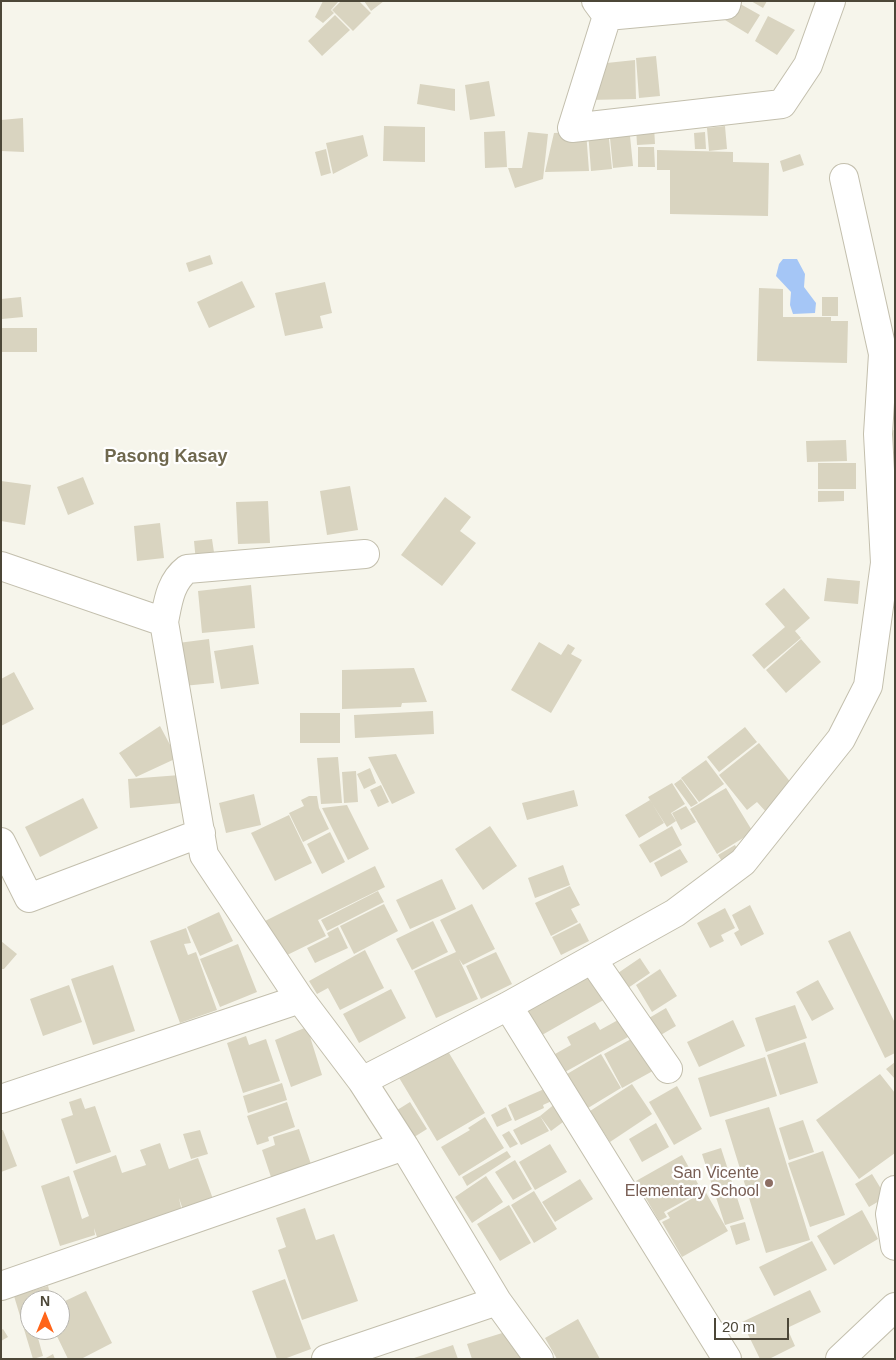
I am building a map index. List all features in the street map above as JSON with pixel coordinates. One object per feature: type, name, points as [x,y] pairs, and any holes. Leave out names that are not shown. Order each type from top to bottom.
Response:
[{"type":"street","points":[[727,1],[726,5],[601,9],[572,128],[782,104],[808,65],[831,1]]},
{"type":"street","points":[[362,1081],[508,1006],[675,913],[743,862],[841,739],[868,686],[885,563],[878,434],[883,354],[844,178]]},
{"type":"street","points":[[365,554],[187,569],[178,576],[171,589],[164,622],[204,855],[300,999],[362,1081],[404,1146],[497,1301],[539,1359]]},
{"type":"street","points":[[2,567],[164,622]]},
{"type":"street","points":[[1,842],[29,898],[201,833]]},
{"type":"street","points":[[592,959],[668,1069]]},
{"type":"street","points":[[1,1099],[300,999]]},
{"type":"street","points":[[508,1006],[727,1359]]},
{"type":"street","points":[[1,1286],[404,1146]]},
{"type":"street","points":[[895,1190],[890,1214],[895,1246]]},
{"type":"street","points":[[326,1359],[497,1301]]},
{"type":"street","points":[[840,1359],[895,1307]]},
{"type":"water","points":[[783,259],[797,259],[805,274],[804,287],[816,303],[815,313],[793,314],[790,305],[791,292],[776,276],[779,264]]},
{"type":"building","points":[[323,1],[338,2],[331,10],[334,13],[323,23],[315,17]]},
{"type":"building","points":[[341,1],[359,1],[371,13],[353,31],[332,10]]},
{"type":"building","points":[[364,1],[384,1],[371,11]]},
{"type":"building","points":[[735,1],[760,15],[748,34],[725,20]]},
{"type":"building","points":[[751,1],[767,1],[763,8]]},
{"type":"building","points":[[335,15],[350,30],[322,56],[308,41]]},
{"type":"building","points":[[768,16],[795,30],[777,55],[755,41]]},
{"type":"building","points":[[656,56],[660,96],[639,98],[636,58]]},
{"type":"building","points":[[635,60],[636,99],[588,100],[597,64]]},
{"type":"building","points":[[489,81],[495,116],[470,120],[465,85]]},
{"type":"building","points":[[420,84],[455,89],[455,111],[417,104]]},
{"type":"building","points":[[23,118],[24,152],[1,151],[1,120]]},
{"type":"building","points":[[384,126],[425,127],[425,162],[383,161]]},
{"type":"building","points":[[629,126],[633,166],[613,168],[609,128]]},
{"type":"building","points":[[654,126],[655,144],[637,145],[636,127]]},
{"type":"building","points":[[725,126],[727,149],[709,151],[707,128]]},
{"type":"building","points":[[608,129],[612,169],[591,171],[588,131]]},
{"type":"building","points":[[505,131],[507,167],[485,168],[484,132]]},
{"type":"building","points":[[586,131],[589,171],[545,172],[554,133]]},
{"type":"building","points":[[528,132],[548,134],[543,179],[515,188],[508,168],[522,168]]},
{"type":"building","points":[[705,132],[706,149],[695,149],[694,133]]},
{"type":"building","points":[[363,135],[368,156],[333,174],[326,143]]},
{"type":"building","points":[[638,147],[654,147],[655,167],[638,167]]},
{"type":"building","points":[[326,149],[331,173],[321,176],[315,152]]},
{"type":"building","points":[[657,150],[733,152],[733,162],[769,163],[768,216],[670,214],[670,170],[657,170]]},
{"type":"building","points":[[800,154],[804,165],[783,172],[780,161]]},
{"type":"building","points":[[210,255],[213,264],[189,272],[186,263]]},
{"type":"building","points":[[242,281],[255,307],[209,328],[197,302]]},
{"type":"building","points":[[325,282],[332,313],[320,316],[323,328],[285,336],[275,293]]},
{"type":"building","points":[[759,288],[783,289],[783,317],[831,317],[831,321],[848,321],[847,363],[757,361]]},
{"type":"building","points":[[21,297],[23,317],[2,319],[1,299]]},
{"type":"building","points":[[822,297],[838,297],[838,316],[822,316]]},
{"type":"building","points":[[1,328],[37,328],[37,352],[1,352]]},
{"type":"building","points":[[895,430],[895,450],[883,451],[883,431]]},
{"type":"building","points":[[846,440],[847,461],[807,462],[806,441]]},
{"type":"building","points":[[818,463],[856,463],[856,489],[818,489]]},
{"type":"building","points":[[83,477],[94,504],[68,515],[57,487]]},
{"type":"building","points":[[1,481],[31,485],[25,525],[1,521]]},
{"type":"building","points":[[350,486],[358,530],[327,535],[320,491]]},
{"type":"building","points":[[818,491],[844,491],[844,501],[818,502]]},
{"type":"building","points":[[445,497],[471,517],[460,531],[476,543],[442,586],[401,555]]},
{"type":"building","points":[[268,501],[270,543],[238,544],[236,502]]},
{"type":"building","points":[[160,523],[164,558],[137,561],[134,526]]},
{"type":"building","points":[[212,539],[215,559],[196,562],[194,541]]},
{"type":"building","points":[[827,578],[860,581],[858,604],[824,601]]},
{"type":"building","points":[[251,585],[255,628],[202,633],[198,591]]},
{"type":"building","points":[[784,588],[810,618],[795,631],[801,638],[764,669],[752,655],[785,627],[765,604]]},
{"type":"building","points":[[209,639],[214,683],[183,686],[178,643]]},
{"type":"building","points":[[801,639],[821,662],[786,693],[766,670]]},
{"type":"building","points":[[539,642],[561,655],[568,644],[575,648],[571,654],[582,660],[551,713],[511,690]]},
{"type":"building","points":[[253,645],[259,684],[221,689],[214,651]]},
{"type":"building","points":[[414,668],[427,702],[402,703],[401,707],[342,709],[342,670]]},
{"type":"building","points":[[14,672],[34,709],[1,726],[1,679]]},
{"type":"building","points":[[433,711],[434,734],[355,738],[354,715]]},
{"type":"building","points":[[300,713],[340,713],[340,743],[300,743]]},
{"type":"building","points":[[160,726],[177,758],[136,777],[119,753]]},
{"type":"building","points":[[745,727],[757,742],[719,772],[707,757]]},
{"type":"building","points":[[759,743],[796,789],[767,813],[757,802],[747,810],[719,775]]},
{"type":"building","points":[[396,754],[415,793],[392,804],[368,757]]},
{"type":"building","points":[[338,757],[342,803],[321,804],[317,758]]},
{"type":"building","points":[[706,760],[724,784],[699,802],[681,778]]},
{"type":"building","points":[[370,768],[376,783],[364,789],[357,774]]},
{"type":"building","points":[[356,771],[358,802],[344,803],[342,772]]},
{"type":"building","points":[[180,775],[182,803],[130,808],[128,779]]},
{"type":"building","points":[[681,779],[698,803],[691,807],[674,784]]},
{"type":"building","points":[[672,783],[685,804],[671,813],[676,821],[667,827],[648,797]]},
{"type":"building","points":[[381,785],[389,802],[378,807],[370,790]]},
{"type":"building","points":[[726,788],[753,832],[717,854],[690,809]]},
{"type":"building","points":[[574,790],[578,806],[527,820],[522,803]]},
{"type":"building","points":[[254,794],[261,825],[226,833],[219,803]]},
{"type":"building","points":[[309,796],[317,796],[319,808],[329,829],[303,842],[289,813],[304,806],[301,800]]},
{"type":"building","points":[[83,798],[98,828],[40,857],[25,827]]},
{"type":"building","points":[[650,800],[664,823],[639,838],[625,815]]},
{"type":"building","points":[[347,805],[369,849],[348,860],[322,808]]},
{"type":"building","points":[[686,806],[696,822],[681,830],[672,813]]},
{"type":"building","points":[[289,815],[312,863],[275,881],[251,833]]},
{"type":"building","points":[[490,826],[517,866],[483,890],[455,849]]},
{"type":"building","points":[[672,826],[682,845],[650,863],[639,845]]},
{"type":"building","points":[[330,832],[345,862],[322,874],[307,844]]},
{"type":"building","points":[[735,845],[741,856],[725,866],[718,855]]},
{"type":"building","points":[[680,849],[688,862],[661,877],[654,863]]},
{"type":"building","points":[[563,865],[570,885],[535,898],[528,878]]},
{"type":"building","points":[[375,866],[385,887],[318,920],[326,936],[281,958],[263,922]]},
{"type":"building","points":[[442,879],[456,909],[410,929],[396,900]]},
{"type":"building","points":[[570,886],[580,905],[571,909],[578,922],[551,936],[535,903]]},
{"type":"building","points":[[378,891],[384,902],[327,931],[321,920]]},
{"type":"building","points":[[384,904],[398,931],[354,954],[340,926]]},
{"type":"building","points":[[472,904],[495,949],[463,965],[459,959],[478,999],[436,1018],[414,971],[456,952],[440,920]]},
{"type":"building","points":[[750,905],[764,934],[741,946],[734,933],[739,930],[732,915]]},
{"type":"building","points":[[725,908],[735,928],[721,935],[724,941],[710,948],[697,923]]},
{"type":"building","points":[[219,912],[233,941],[200,956],[187,927]]},
{"type":"building","points":[[433,921],[448,952],[412,970],[396,939]]},
{"type":"building","points":[[580,923],[589,941],[561,955],[552,937]]},
{"type":"building","points":[[338,927],[348,948],[315,963],[307,948],[329,937],[327,933]]},
{"type":"building","points":[[186,928],[191,943],[184,944],[188,955],[196,952],[217,1010],[180,1023],[150,941]]},
{"type":"building","points":[[850,931],[895,1023],[895,1053],[885,1058],[828,941]]},
{"type":"building","points":[[1,941],[17,954],[4,969],[1,969]]},
{"type":"building","points":[[238,944],[257,992],[220,1007],[200,959]]},
{"type":"building","points":[[365,950],[384,988],[340,1010],[328,988],[317,994],[309,981]]},
{"type":"building","points":[[496,952],[512,984],[481,999],[466,966]]},
{"type":"building","points":[[640,958],[650,973],[628,988],[618,973]]},
{"type":"building","points":[[113,965],[135,1031],[93,1045],[71,979]]},
{"type":"building","points":[[589,966],[607,998],[542,1035],[523,1004]]},
{"type":"building","points":[[660,969],[677,996],[652,1012],[636,985]]},
{"type":"building","points":[[818,980],[834,1009],[812,1021],[796,992]]},
{"type":"building","points":[[69,985],[82,1022],[43,1036],[30,999]]},
{"type":"building","points":[[391,989],[406,1018],[359,1043],[343,1014]]},
{"type":"building","points":[[795,1005],[807,1038],[766,1052],[755,1018]]},
{"type":"building","points":[[666,1008],[676,1026],[659,1036],[649,1018]]},
{"type":"building","points":[[627,1015],[637,1032],[565,1072],[555,1054],[571,1045],[567,1037],[595,1022],[600,1030]]},
{"type":"building","points":[[733,1020],[745,1046],[699,1067],[687,1042]]},
{"type":"building","points":[[307,1027],[322,1075],[291,1087],[275,1040]]},
{"type":"building","points":[[642,1033],[660,1067],[622,1088],[604,1054]]},
{"type":"building","points":[[246,1036],[249,1045],[266,1039],[280,1081],[243,1093],[227,1043]]},
{"type":"building","points":[[805,1042],[818,1083],[780,1095],[767,1055]]},
{"type":"building","points":[[446,1048],[485,1113],[437,1141],[398,1076]]},
{"type":"building","points":[[601,1054],[621,1088],[588,1108],[567,1074]]},
{"type":"building","points":[[765,1057],[777,1096],[710,1117],[698,1078]]},
{"type":"building","points":[[895,1062],[895,1079],[886,1069]]},
{"type":"building","points":[[880,1074],[895,1093],[895,1153],[859,1179],[816,1120]]},
{"type":"building","points":[[282,1083],[287,1100],[248,1113],[243,1096]]},
{"type":"building","points":[[632,1084],[652,1114],[610,1142],[590,1111]]},
{"type":"building","points":[[551,1086],[556,1099],[543,1105],[544,1108],[515,1121],[508,1105]]},
{"type":"building","points":[[677,1086],[702,1129],[674,1145],[649,1102]]},
{"type":"building","points":[[81,1098],[85,1109],[95,1106],[111,1152],[76,1164],[61,1119],[73,1115],[69,1102]]},
{"type":"building","points":[[287,1102],[295,1127],[268,1137],[269,1141],[257,1145],[247,1116]]},
{"type":"building","points":[[410,1102],[427,1129],[411,1139],[394,1112]]},
{"type":"building","points":[[556,1103],[567,1119],[551,1131],[540,1116]]},
{"type":"building","points":[[506,1107],[512,1120],[497,1127],[491,1115]]},
{"type":"building","points":[[769,1107],[810,1240],[766,1253],[725,1120]]},
{"type":"building","points":[[540,1116],[549,1131],[521,1145],[513,1130]]},
{"type":"building","points":[[485,1117],[504,1148],[459,1176],[441,1147],[470,1130],[468,1128]]},
{"type":"building","points":[[803,1120],[814,1152],[789,1160],[779,1128]]},
{"type":"building","points":[[656,1123],[669,1147],[642,1162],[629,1139]]},
{"type":"building","points":[[299,1129],[314,1173],[274,1186],[262,1150],[275,1145],[273,1137]]},
{"type":"building","points":[[1,1130],[3,1130],[17,1166],[1,1172]]},
{"type":"building","points":[[200,1130],[208,1154],[191,1159],[183,1134]]},
{"type":"building","points":[[509,1131],[518,1144],[510,1148],[502,1135]]},
{"type":"building","points":[[160,1143],[169,1169],[198,1158],[213,1199],[183,1210],[179,1198],[182,1212],[98,1240],[94,1228],[95,1235],[60,1246],[41,1186],[69,1176],[82,1219],[89,1216],[73,1171],[116,1155],[122,1173],[146,1165],[140,1150]]},
{"type":"building","points":[[550,1144],[567,1172],[535,1190],[519,1162]]},
{"type":"building","points":[[721,1148],[744,1219],[725,1225],[702,1154]]},
{"type":"building","points":[[507,1151],[511,1157],[467,1186],[462,1177]]},
{"type":"building","points":[[823,1151],[845,1215],[810,1227],[788,1163]]},
{"type":"building","points":[[682,1155],[702,1191],[664,1212],[667,1217],[659,1221],[636,1181]]},
{"type":"building","points":[[515,1160],[532,1189],[513,1200],[495,1172]]},
{"type":"building","points":[[872,1174],[886,1197],[869,1207],[855,1184]]},
{"type":"building","points":[[486,1176],[503,1202],[472,1223],[455,1197]]},
{"type":"building","points":[[580,1179],[593,1199],[555,1222],[542,1202]]},
{"type":"building","points":[[534,1191],[557,1229],[534,1243],[511,1205]]},
{"type":"building","points":[[705,1191],[728,1231],[682,1257],[662,1222],[670,1218],[667,1213]]},
{"type":"building","points":[[509,1205],[531,1243],[500,1261],[477,1224]]},
{"type":"building","points":[[305,1208],[316,1240],[334,1234],[358,1301],[302,1320],[278,1250],[286,1247],[276,1218]]},
{"type":"building","points":[[862,1210],[878,1239],[834,1265],[817,1236]]},
{"type":"building","points":[[745,1222],[750,1240],[736,1245],[730,1226]]},
{"type":"building","points":[[812,1241],[827,1270],[774,1296],[759,1267]]},
{"type":"building","points":[[285,1279],[311,1349],[284,1359],[277,1359],[252,1291]]},
{"type":"building","points":[[48,1286],[49,1290],[34,1290]]},
{"type":"building","points":[[810,1290],[821,1312],[787,1328],[795,1346],[769,1359],[760,1359],[742,1322]]},
{"type":"building","points":[[86,1291],[112,1343],[81,1359],[68,1359],[59,1340],[70,1340],[70,1299]]},
{"type":"building","points":[[20,1294],[20,1316],[14,1296]]},
{"type":"building","points":[[578,1319],[600,1359],[557,1359],[545,1338]]},
{"type":"building","points":[[3,1329],[8,1337],[1,1341],[1,1330]]},
{"type":"building","points":[[515,1329],[524,1359],[472,1359],[467,1344]]},
{"type":"building","points":[[27,1340],[39,1340],[43,1356],[33,1359]]},
{"type":"building","points":[[453,1345],[458,1359],[414,1359],[414,1358]]},
{"type":"building","points":[[53,1354],[55,1359],[44,1359]]},
{"type":"place","name":"San Vicente Elementary School","points":[[769,1183]]},
{"type":"district","name":"Pasong Kasay","points":[[166,457]]}]
